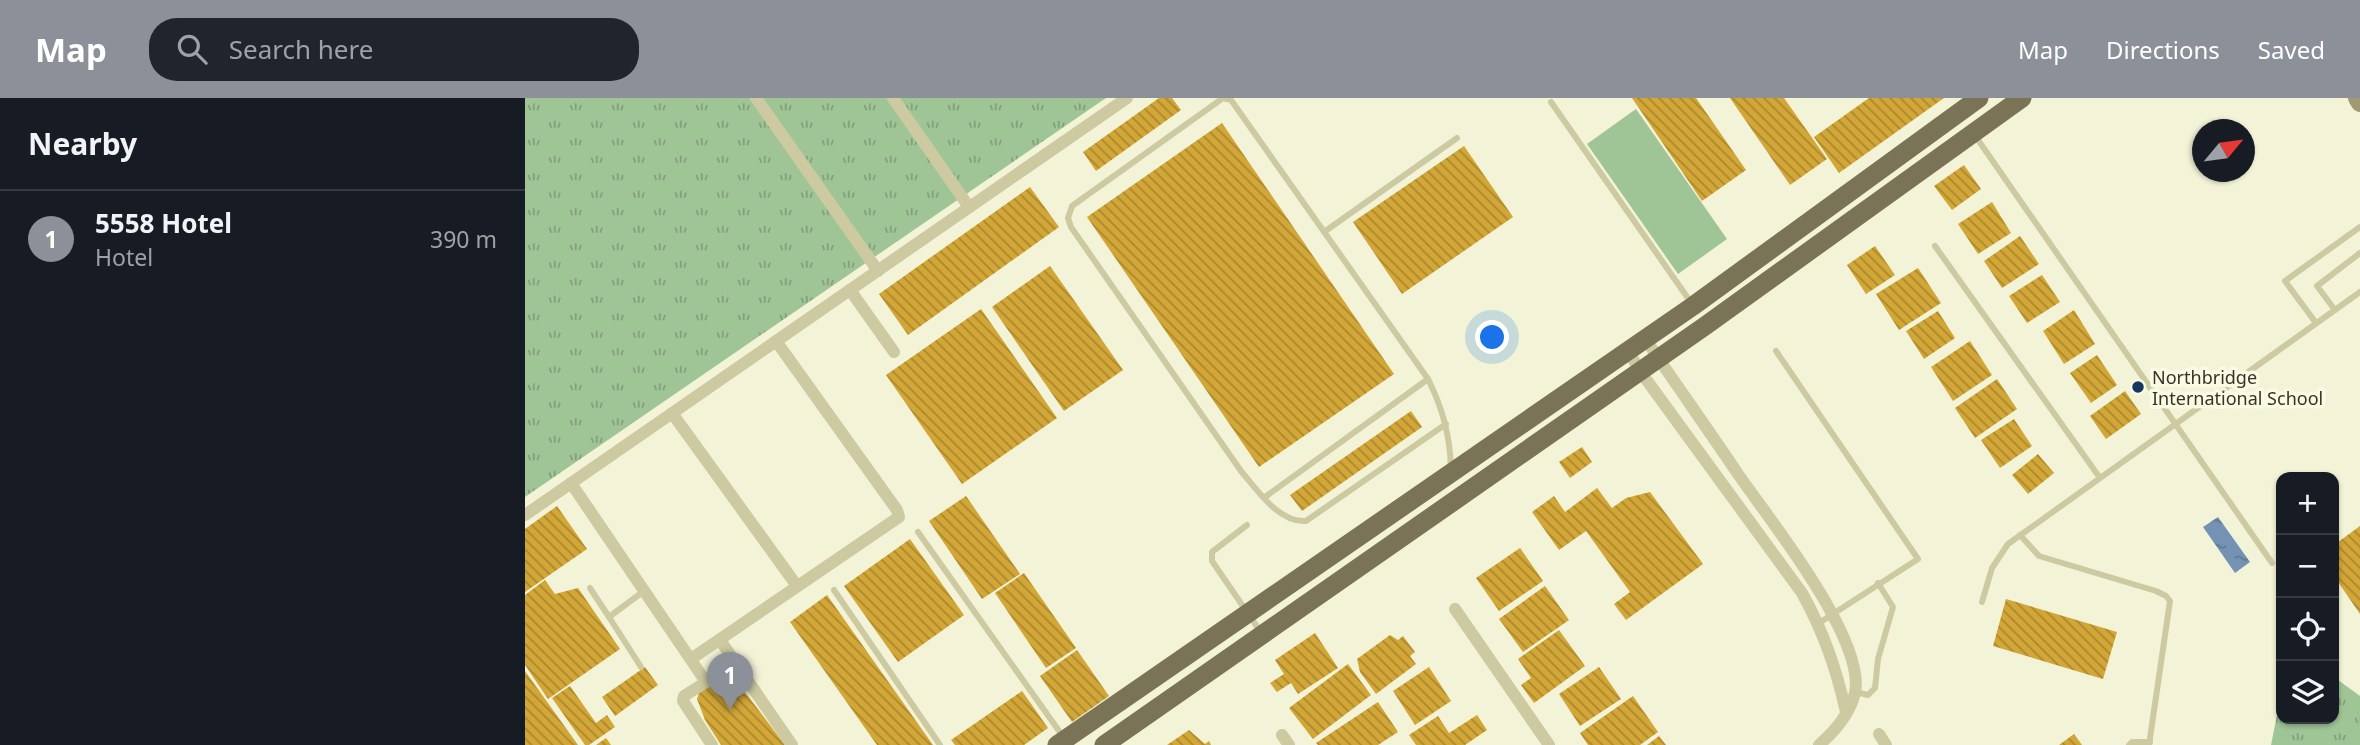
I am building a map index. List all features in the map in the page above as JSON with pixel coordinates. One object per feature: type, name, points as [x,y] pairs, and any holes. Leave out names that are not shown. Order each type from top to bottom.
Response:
[{"type":"main road","points":[[1061,742],[1451,474],[1644,337],[1693,306],[1979,98]]},
{"type":"main road","points":[[1104,745],[1659,359],[2022,98]]},
{"type":"main road","points":[[2357,98],[2360,103]]},
{"type":"street","points":[[756,98],[878,271]]},
{"type":"street","points":[[893,98],[969,207]]},
{"type":"street","points":[[525,515],[1127,98]]},
{"type":"street","points":[[850,290],[894,352]]},
{"type":"street","points":[[1644,337],[1814,583],[1844,639],[1854,668],[1855,692],[1835,729],[1819,745]]},
{"type":"street","points":[[691,659],[899,517],[897,510],[776,341]]},
{"type":"street","points":[[1627,349],[1640,371],[1802,593],[1819,623],[1831,653],[1846,712]]},
{"type":"street","points":[[672,413],[797,586]]},
{"type":"street","points":[[571,483],[706,682]]},
{"type":"street","points":[[1455,609],[1549,745]]},
{"type":"street","points":[[720,640],[792,745]]},
{"type":"street","points":[[712,745],[683,701],[684,696],[735,662]]},
{"type":"street","points":[[1879,734],[1887,745]]},
{"type":"lane","points":[[1446,424],[1306,521],[1292,520],[1265,497],[1241,471],[1071,227],[1069,213],[1072,206],[1223,98],[1231,100],[1428,379],[1446,424],[1450,442],[1451,474]]},
{"type":"lane","points":[[1551,102],[1693,306]]},
{"type":"lane","points":[[1973,133],[2272,563]]},
{"type":"lane","points":[[1324,232],[1457,138]]},
{"type":"lane","points":[[2316,323],[2285,281],[2360,227]]},
{"type":"lane","points":[[1935,246],[2100,478]]},
{"type":"lane","points":[[2335,310],[2317,286],[2360,253]]},
{"type":"lane","points":[[1982,602],[1993,568],[2008,544],[2360,292]]},
{"type":"lane","points":[[1776,351],[1917,559],[1819,623]]},
{"type":"lane","points":[[1265,497],[1428,379]]},
{"type":"lane","points":[[1247,525],[1212,552],[1212,561],[1262,634]]},
{"type":"lane","points":[[918,532],[1061,742]]},
{"type":"lane","points":[[2020,535],[2039,556],[2155,591],[2166,596],[2169,601],[2149,743],[2132,742],[2129,745]]},
{"type":"lane","points":[[1841,690],[1868,695],[1875,688],[1878,659],[1892,614],[1890,602],[1878,583]]},
{"type":"lane","points":[[590,588],[641,667]]},
{"type":"lane","points":[[834,590],[940,745]]},
{"type":"lane","points":[[609,617],[644,591]]},
{"type":"green space","points":[[525,98],[1106,98],[525,497]]},
{"type":"green space","points":[[1636,109],[1727,239],[1678,274],[1587,144]]},
{"type":"green space","points":[[2339,681],[2360,696],[2360,745],[2271,745],[2276,720],[2276,724],[2339,724]]},
{"type":"water","points":[[2218,517],[2250,562],[2235,573],[2203,527]]},
{"type":"building","points":[[1159,98],[1172,98],[1181,110],[1096,171],[1083,152]]},
{"type":"building","points":[[1632,98],[1696,98],[1746,170],[1702,201]]},
{"type":"building","points":[[1730,98],[1784,98],[1827,159],[1790,185]]},
{"type":"building","points":[[1869,98],[1944,98],[1839,173],[1814,137]]},
{"type":"building","points":[[1222,123],[1394,374],[1259,467],[1087,217]]},
{"type":"building","points":[[1464,146],[1513,217],[1402,294],[1353,222]]},
{"type":"building","points":[[1964,165],[1981,189],[1952,210],[1934,186]]},
{"type":"building","points":[[1030,187],[1059,227],[908,335],[879,294]]},
{"type":"building","points":[[1992,202],[2011,233],[1978,254],[1958,224]]},
{"type":"building","points":[[2020,236],[2039,264],[2002,288],[1984,261]]},
{"type":"building","points":[[1875,246],[1895,275],[1866,294],[1847,265]]},
{"type":"building","points":[[1050,266],[1123,370],[1064,411],[992,307]]},
{"type":"building","points":[[1918,268],[1941,303],[1899,330],[1876,294]]},
{"type":"building","points":[[2042,275],[2060,302],[2027,323],[2009,296]]},
{"type":"building","points":[[981,309],[1057,418],[962,484],[886,375]]},
{"type":"building","points":[[2074,310],[2095,344],[2064,364],[2043,331]]},
{"type":"building","points":[[1938,311],[1955,338],[1924,359],[1906,331]]},
{"type":"building","points":[[1970,341],[1992,375],[1953,401],[1931,367]]},
{"type":"building","points":[[2097,355],[2117,385],[2091,403],[2070,373]]},
{"type":"building","points":[[1997,379],[2017,409],[1975,438],[1955,408]]},
{"type":"building","points":[[2125,391],[2141,414],[2106,439],[2090,416]]},
{"type":"building","points":[[1411,411],[1422,427],[1302,511],[1290,495]]},
{"type":"building","points":[[2014,419],[2032,446],[2000,468],[1981,440]]},
{"type":"building","points":[[1582,447],[1592,462],[1570,478],[1559,462]]},
{"type":"building","points":[[2038,454],[2054,473],[2028,494],[2012,475]]},
{"type":"building","points":[[1597,488],[1612,508],[1626,498],[1650,492],[1703,564],[1626,620],[1614,604],[1630,592],[1586,531],[1559,550],[1532,512],[1554,496],[1565,512]]},
{"type":"building","points":[[966,496],[1020,574],[982,599],[929,521]]},
{"type":"building","points":[[557,506],[587,549],[525,592],[525,529]]},
{"type":"building","points":[[2360,526],[2360,614],[2339,583],[2339,541]]},
{"type":"building","points":[[910,539],[964,615],[898,662],[844,586]]},
{"type":"building","points":[[1520,548],[1543,581],[1499,611],[1476,578]]},
{"type":"building","points":[[1024,573],[1076,648],[1046,668],[995,593]]},
{"type":"building","points":[[545,580],[555,594],[578,588],[620,649],[548,699],[525,665],[525,595]]},
{"type":"building","points":[[1545,586],[1569,620],[1523,652],[1499,619]]},
{"type":"building","points":[[827,595],[933,745],[877,745],[790,622]]},
{"type":"building","points":[[2006,599],[2117,632],[2103,679],[1993,646]]},
{"type":"building","points":[[1559,630],[1585,666],[1534,703],[1521,685],[1531,678],[1518,659]]},
{"type":"building","points":[[1315,633],[1338,668],[1298,694],[1291,683],[1277,692],[1270,683],[1284,674],[1275,660]]},
{"type":"building","points":[[1390,635],[1398,640],[1403,636],[1415,652],[1410,656],[1416,664],[1376,694],[1360,672],[1357,659]]},
{"type":"building","points":[[1077,650],[1109,696],[1072,722],[1040,676]]},
{"type":"building","points":[[1348,664],[1371,695],[1313,739],[1289,708]]},
{"type":"building","points":[[645,667],[658,685],[615,716],[602,697]]},
{"type":"building","points":[[1429,667],[1451,701],[1415,725],[1393,691]]},
{"type":"building","points":[[1599,667],[1621,699],[1580,726],[1559,694]]},
{"type":"building","points":[[525,671],[578,745],[525,745]]},
{"type":"building","points":[[728,677],[748,696],[785,745],[721,745],[705,720],[697,699],[699,693],[721,678]]},
{"type":"building","points":[[570,686],[596,723],[607,715],[615,727],[589,745],[585,745],[552,698]]},
{"type":"building","points":[[1022,691],[1048,728],[1024,745],[955,745],[951,740]]},
{"type":"building","points":[[1633,696],[1658,732],[1640,745],[1588,745],[1580,733]]},
{"type":"building","points":[[1378,702],[1398,732],[1378,745],[1316,743]]},
{"type":"building","points":[[1477,715],[1487,730],[1465,745],[1416,745],[1409,735],[1438,716],[1449,733]]},
{"type":"building","points":[[1189,730],[1205,744],[1209,741],[1211,745],[1167,745]]},
{"type":"building","points":[[2074,734],[2082,745],[2059,745]]},
{"type":"building","points":[[1659,736],[1666,745],[1647,745]]},
{"type":"building","points":[[606,738],[611,745],[596,745]]},
{"type":"place","name":"Northbridge International School","points":[[2138,387]]},
{"type":"place","name":"5558 Hotel","points":[[730,710]]}]
